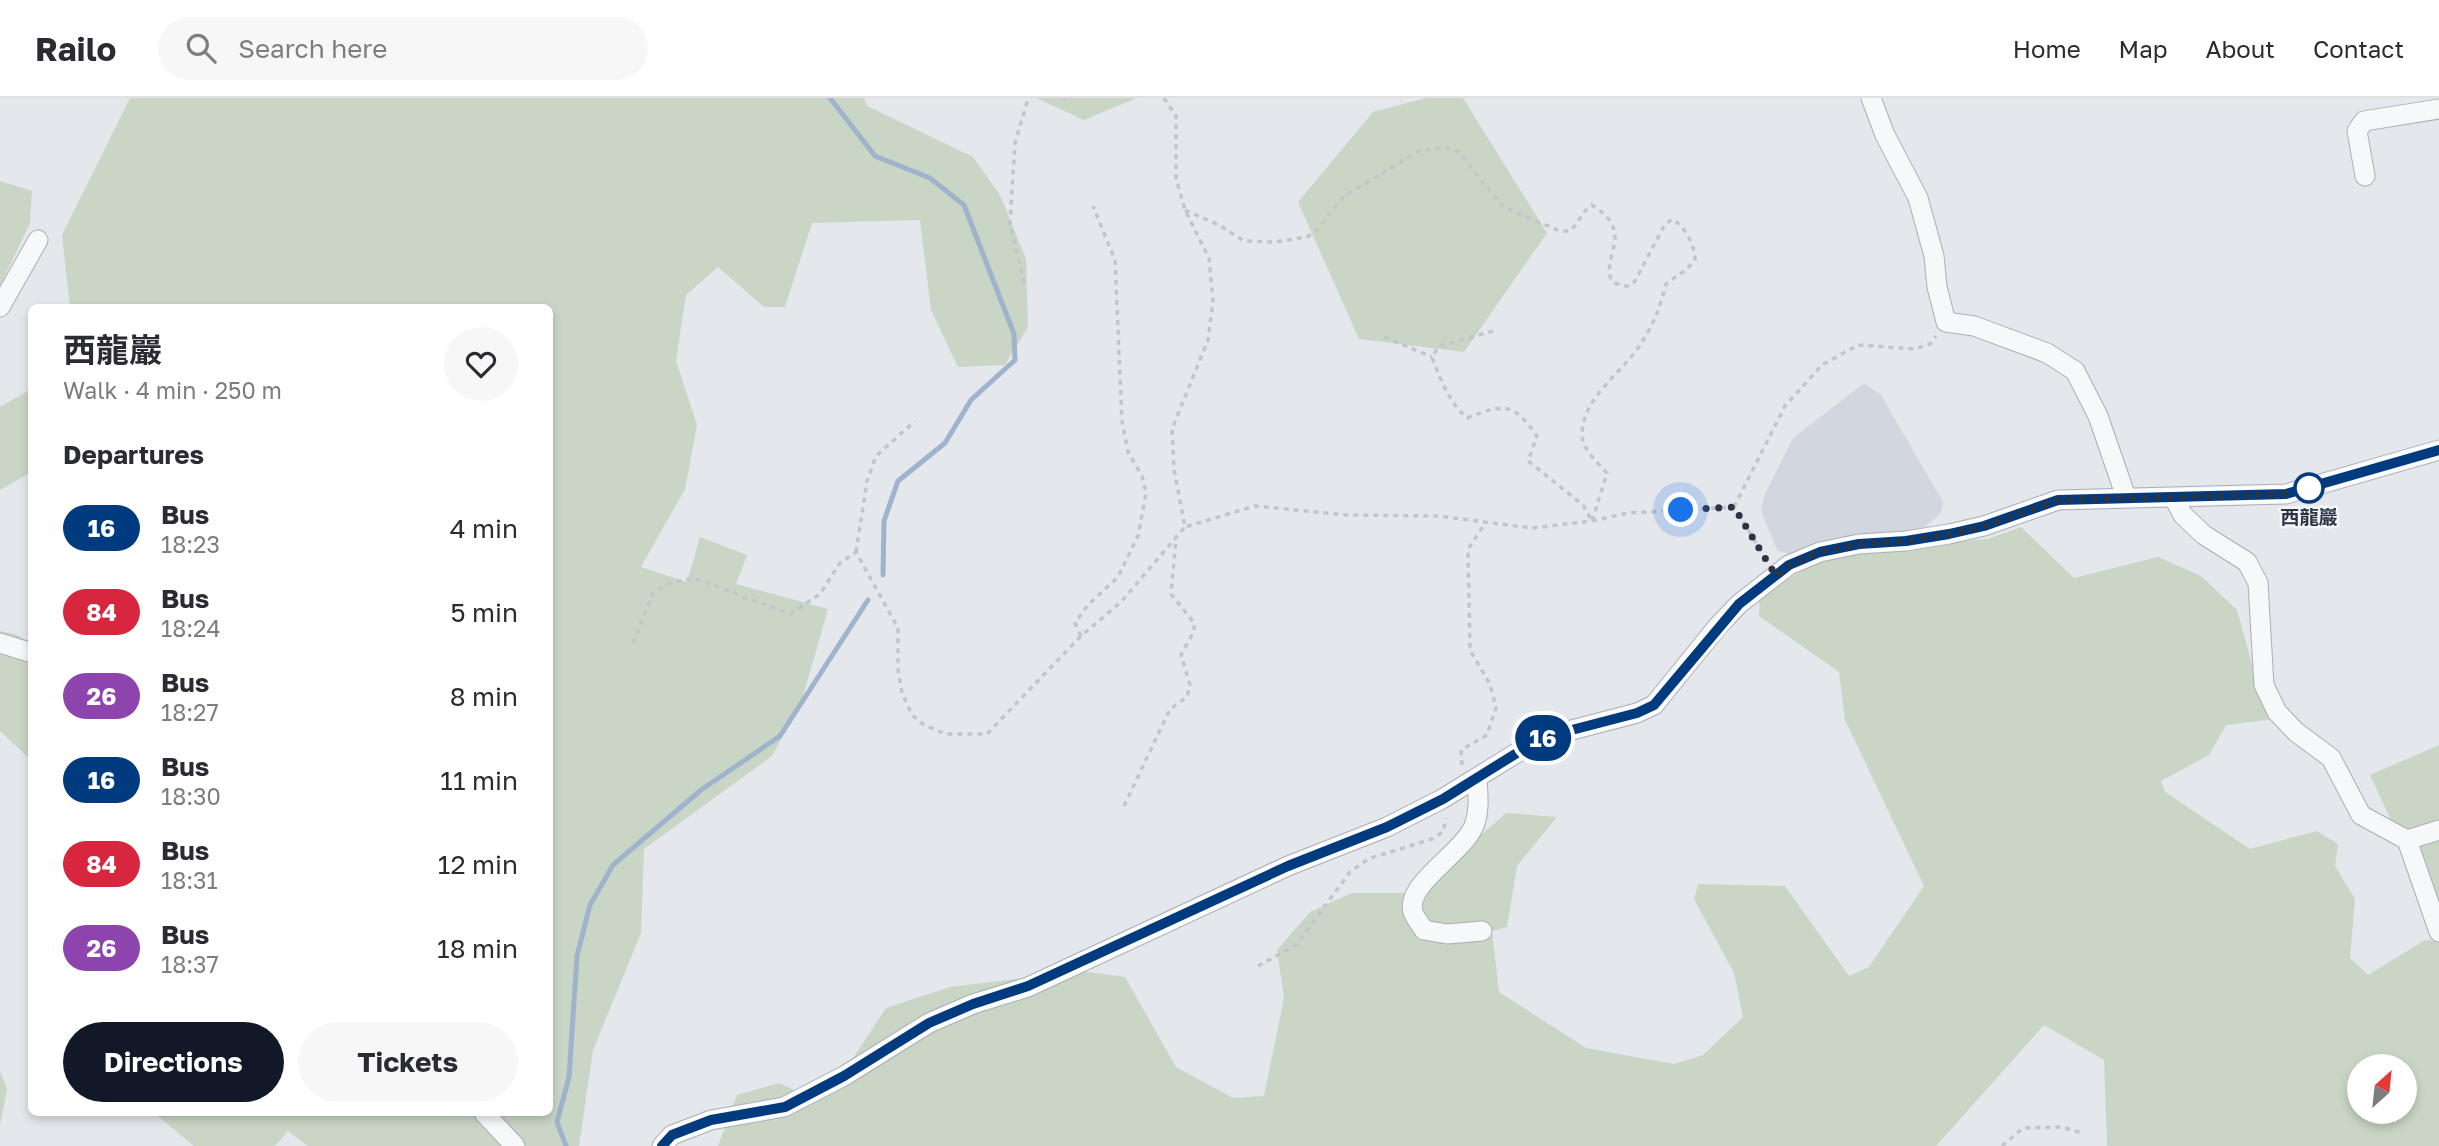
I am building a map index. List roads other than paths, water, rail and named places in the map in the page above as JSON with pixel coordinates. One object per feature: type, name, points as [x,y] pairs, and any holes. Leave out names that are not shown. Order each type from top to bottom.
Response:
[{"type":"street","points":[[1871,98],[1885,135],[1918,198],[1934,256],[1937,287],[1946,322],[1974,326],[2047,353],[2075,371],[2098,416],[2126,497]]},
{"type":"street","points":[[2365,176],[2357,131],[2364,121],[2439,108]]},
{"type":"street","points":[[0,307],[38,240]]},
{"type":"street","points":[[662,1146],[672,1135],[711,1120],[785,1107],[844,1076],[929,1023],[973,1004],[1028,986],[1288,866],[1387,827],[1443,799],[1541,738],[1637,713],[1654,705],[1739,604],[1789,565],[1820,552],[1859,544],[1906,541],[1949,534],[1984,526],[2058,500],[2286,494],[2439,450]]},
{"type":"street","points":[[2174,498],[2183,515],[2204,535],[2247,562],[2258,583],[2264,685],[2277,712],[2296,732],[2331,758],[2361,815],[2407,840],[2439,932]]},
{"type":"street","points":[[0,643],[28,652]]},
{"type":"street","points":[[1471,781],[1479,807],[1473,827],[1462,845],[1420,884],[1412,899],[1413,913],[1424,930],[1447,934],[1482,930]]},
{"type":"street","points":[[2407,840],[2439,830]]},
{"type":"street","points":[[487,1116],[515,1146]]},
{"type":"waterway","points":[[830,98],[875,156],[930,178],[964,205],[1014,334],[1015,360],[971,400],[945,443],[898,481],[884,521],[883,575]]},
{"type":"waterway","points":[[566,1146],[557,1122],[569,1077],[577,956],[590,905],[613,865],[701,790],[780,736],[868,600]]},
{"type":"place","name":"西龍巖","points":[[2309,488]]}]
